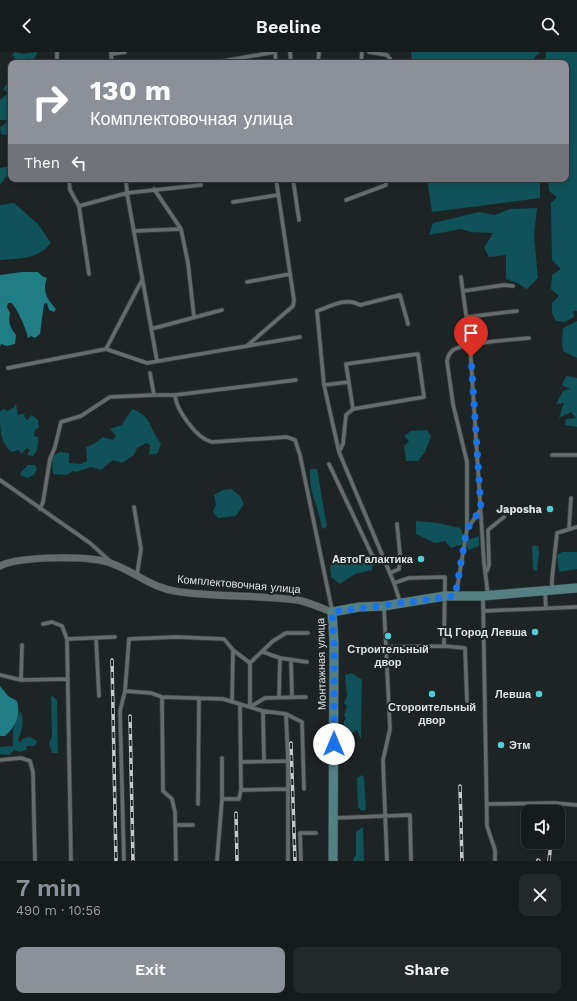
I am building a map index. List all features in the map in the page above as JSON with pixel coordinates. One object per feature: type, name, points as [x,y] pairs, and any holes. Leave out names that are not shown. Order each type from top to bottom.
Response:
[{"type":"street","name":"Комплектовочная улица","points":[[0,566],[12,562],[81,558],[112,563],[137,575],[154,586],[179,592],[299,600],[332,612]]},
{"type":"street","points":[[332,612],[359,607],[384,606],[400,602],[445,596],[485,596],[577,588]]},
{"type":"street","name":"Монтажная улица","points":[[332,612],[334,641],[333,861]]},
{"type":"lane","points":[[111,53],[125,52]]},
{"type":"lane","points":[[229,60],[274,52],[275,60]]},
{"type":"lane","points":[[369,52],[387,55],[391,60]]},
{"type":"lane","points":[[69,182],[70,190],[79,206],[89,274]]},
{"type":"lane","points":[[126,182],[126,193],[157,361]]},
{"type":"lane","points":[[248,346],[293,306],[294,300],[276,182]]},
{"type":"lane","points":[[294,182],[300,220]]},
{"type":"lane","points":[[346,200],[386,185],[386,182]]},
{"type":"lane","points":[[79,206],[126,193],[201,185]]},
{"type":"lane","points":[[154,189],[181,229],[188,263],[194,317]]},
{"type":"lane","points":[[233,202],[278,195]]},
{"type":"lane","points":[[134,231],[181,229]]},
{"type":"lane","points":[[247,282],[290,274]]},
{"type":"lane","points":[[461,277],[470,345],[484,563],[486,572],[483,611],[487,826],[495,850],[496,861]]},
{"type":"lane","points":[[106,349],[142,280]]},
{"type":"lane","points":[[463,291],[504,285],[513,286]]},
{"type":"lane","points":[[400,602],[390,573],[339,452],[324,385],[317,311],[346,301],[353,301],[360,304],[400,295],[408,324]]},
{"type":"lane","points":[[151,329],[222,310]]},
{"type":"lane","points":[[467,317],[516,311]]},
{"type":"lane","points":[[8,368],[106,349],[147,363],[300,337]]},
{"type":"lane","points":[[455,596],[467,529],[467,462],[466,449],[453,404],[447,360],[449,354],[455,349],[470,345],[528,338]]},
{"type":"lane","points":[[339,452],[343,444],[346,415],[353,409],[424,397],[418,354],[346,364],[353,409]]},
{"type":"lane","points":[[150,373],[154,394]]},
{"type":"lane","points":[[40,509],[43,502],[50,459],[56,447],[61,422],[80,416],[110,397],[154,394],[175,395],[296,380]]},
{"type":"lane","points":[[324,385],[349,382]]},
{"type":"lane","points":[[175,395],[178,408],[201,437],[206,441],[212,442],[287,437],[295,440],[300,454],[332,612]]},
{"type":"lane","points":[[552,455],[577,455]]},
{"type":"lane","points":[[329,464],[372,555],[386,564]]},
{"type":"lane","points":[[0,480],[90,543],[112,563]]},
{"type":"lane","points":[[569,528],[571,498]]},
{"type":"lane","points":[[134,508],[141,549],[137,575]]},
{"type":"lane","points":[[467,529],[481,509]]},
{"type":"lane","points":[[486,572],[489,565],[488,530],[504,517]]},
{"type":"lane","points":[[390,573],[399,570],[400,554],[397,524]]},
{"type":"lane","points":[[546,608],[548,591],[552,579],[557,533],[569,528],[577,527]]},
{"type":"lane","points":[[394,583],[410,578],[445,577],[444,646]]},
{"type":"lane","points":[[384,606],[390,729],[383,760],[387,861]]},
{"type":"lane","points":[[483,611],[577,607]]},
{"type":"lane","points":[[43,624],[52,622],[62,626],[67,639],[71,861]]},
{"type":"lane","points":[[250,707],[250,663],[274,640],[286,633],[308,633]]},
{"type":"lane","points":[[67,639],[115,637]]},
{"type":"lane","points":[[124,861],[120,711],[125,691],[129,639],[176,637],[224,639],[233,650],[250,663]]},
{"type":"lane","points":[[96,638],[99,696]]},
{"type":"lane","points":[[21,680],[22,646]]},
{"type":"lane","points":[[387,647],[444,646],[465,648],[467,701]]},
{"type":"lane","points":[[232,702],[233,650]]},
{"type":"lane","points":[[263,652],[280,658],[307,662]]},
{"type":"lane","points":[[279,697],[280,658]]},
{"type":"lane","points":[[291,660],[292,697]]},
{"type":"lane","points":[[0,675],[21,680],[68,679]]},
{"type":"lane","points":[[125,691],[151,693],[162,697],[223,699],[263,711],[286,714],[302,722],[304,789]]},
{"type":"lane","points":[[162,697],[163,791],[172,799],[175,812],[176,861]]},
{"type":"lane","points":[[250,707],[265,698],[306,697]]},
{"type":"lane","points":[[198,804],[199,698]]},
{"type":"lane","points":[[222,799],[239,799],[241,790],[240,704]]},
{"type":"lane","points":[[263,711],[264,761]]},
{"type":"lane","points":[[286,714],[286,751],[288,761],[288,861]]},
{"type":"lane","points":[[0,760],[21,758],[30,761],[33,772],[35,861]]},
{"type":"lane","points":[[217,861],[222,799],[222,758]]},
{"type":"lane","points":[[241,762],[288,761]]},
{"type":"lane","points":[[241,790],[288,789]]},
{"type":"lane","points":[[487,804],[554,802],[577,805]]},
{"type":"lane","points":[[333,818],[410,816],[411,861]]},
{"type":"lane","points":[[176,825],[193,825]]},
{"type":"lane","points":[[301,861],[300,833],[316,833]]},
{"type":"shaded area","points":[[15,52],[22,54],[37,52],[33,60],[26,58],[25,60],[16,60],[12,55]]},
{"type":"shaded area","points":[[411,52],[540,52],[534,58],[536,60],[412,60]]},
{"type":"shaded area","points":[[546,52],[577,52],[577,311],[573,311],[574,317],[565,322],[556,321],[552,313],[552,303],[559,296],[551,289],[552,275],[561,269],[552,260],[551,203],[557,197],[549,191],[548,182],[569,182],[569,60],[545,60]]},
{"type":"shaded area","points":[[8,82],[8,93],[3,89]]},
{"type":"shaded area","points":[[8,93],[8,135],[1,134],[0,127],[5,124],[7,120],[0,120],[0,100]]},
{"type":"shaded area","points":[[8,167],[8,174],[0,185],[0,168]]},
{"type":"shaded area","points":[[427,182],[540,182],[540,198],[432,212]]},
{"type":"shaded area","points":[[14,203],[38,224],[51,243],[40,253],[28,257],[0,260],[0,205]]},
{"type":"shaded area","points":[[537,208],[534,236],[538,278],[527,289],[506,279],[506,255],[489,257],[484,248],[493,233],[471,232],[461,229],[429,235],[433,223],[479,212],[495,215],[510,209]]},
{"type":"shaded area","points":[[22,272],[38,272],[47,278],[45,287],[46,295],[56,309],[54,312],[49,310],[47,303],[44,304],[40,334],[35,338],[31,336],[28,338],[17,310],[12,303],[8,303],[7,307],[10,313],[10,325],[16,335],[15,344],[7,346],[1,344],[0,347],[0,275]]},
{"type":"shaded area","points":[[577,321],[577,358],[563,351],[562,340],[563,328]]},
{"type":"shaded area","points":[[566,376],[577,378],[577,427],[565,425],[566,419],[576,418],[571,412],[559,418],[564,403],[556,404],[563,391],[570,389],[562,385]]},
{"type":"shaded area","points":[[16,404],[18,415],[25,413],[24,416],[27,420],[32,415],[38,420],[39,427],[35,430],[34,436],[38,437],[38,445],[33,456],[27,455],[30,450],[26,448],[22,454],[18,450],[12,452],[8,449],[3,440],[0,412],[3,409],[8,411]]},
{"type":"shaded area","points":[[132,409],[144,416],[161,443],[158,453],[149,455],[150,445],[146,443],[137,448],[134,455],[122,463],[113,460],[101,470],[91,467],[76,472],[73,471],[67,475],[53,474],[52,456],[60,452],[69,453],[69,463],[81,464],[87,461],[86,447],[94,444],[103,437],[113,440],[116,436],[110,429],[122,425]]},
{"type":"shaded area","points":[[427,430],[431,436],[425,452],[418,461],[406,461],[404,446],[409,441],[404,436],[411,431]]},
{"type":"shaded area","points":[[28,465],[35,465],[37,469],[34,475],[27,478],[20,475]]},
{"type":"shaded area","points":[[310,469],[317,469],[327,527],[322,529],[312,492]]},
{"type":"shaded area","points":[[231,489],[240,496],[244,504],[236,516],[218,518],[213,512],[216,504],[214,495],[223,490]]},
{"type":"shaded area","points":[[416,521],[438,523],[460,528],[466,541],[479,536],[479,546],[469,550],[463,544],[451,548],[445,541],[435,543],[416,534]]},
{"type":"shaded area","points":[[532,546],[538,546],[539,552],[537,571],[533,570]]},
{"type":"shaded area","points":[[562,552],[577,552],[577,569],[559,572],[557,555]]},
{"type":"shaded area","points":[[338,557],[367,557],[373,562],[372,570],[355,574],[340,584],[331,577],[330,567]]},
{"type":"shaded area","points":[[352,673],[362,680],[361,739],[357,730],[349,735],[344,734],[344,721],[346,718],[344,716],[347,706],[344,703],[347,696],[345,675]]},
{"type":"shaded area","points":[[0,686],[8,696],[17,701],[18,706],[18,716],[15,725],[5,736],[0,736]]},
{"type":"shaded area","points":[[51,695],[57,700],[58,753],[52,753],[49,743],[52,737]]},
{"type":"shaded area","points":[[20,711],[22,714],[22,725],[18,740],[21,743],[22,739],[30,737],[37,741],[35,746],[27,746],[26,750],[20,752],[14,750],[9,755],[0,754],[0,747],[13,746],[13,730]]},
{"type":"shaded area","points":[[362,775],[364,778],[366,809],[362,811],[358,807],[357,778]]},
{"type":"shaded area","points":[[363,827],[364,861],[353,861],[356,854],[356,832]]},
{"type":"railway","points":[[112,660],[116,861]]},
{"type":"railway","points":[[130,716],[133,861]]},
{"type":"railway","points":[[291,743],[295,861]]},
{"type":"railway","points":[[460,786],[462,861]]},
{"type":"railway","points":[[236,813],[237,861]]},
{"type":"railway","points":[[549,861],[550,849]]},
{"type":"place","name":"Japosha","points":[[550,509]]},
{"type":"place","name":"АвтоГалактика","points":[[421,559]]},
{"type":"place","name":"ТЦ Город Левша","points":[[535,632]]},
{"type":"place","name":"Строительный двор","points":[[388,636]]},
{"type":"place","name":"Стороительный двор","points":[[432,694]]},
{"type":"place","name":"Левша","points":[[539,694]]},
{"type":"place","name":"Этм","points":[[501,745]]},
{"type":"route","points":[[334,744],[334,641],[332,612],[359,607],[384,606],[400,602],[455,596],[467,529],[481,509],[471,357]]}]
